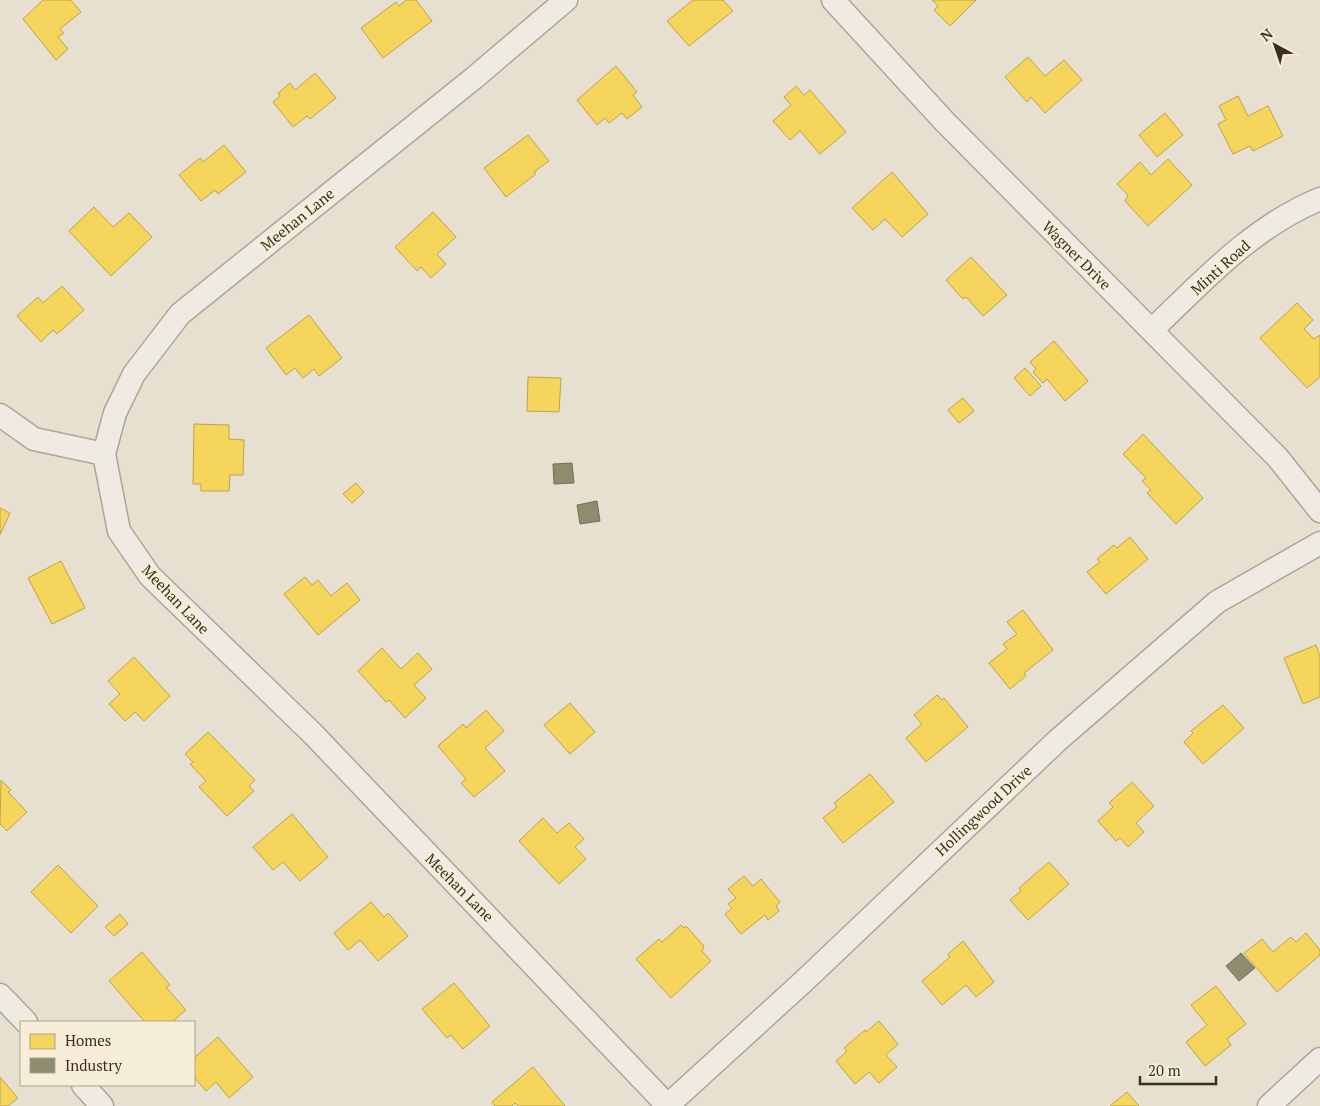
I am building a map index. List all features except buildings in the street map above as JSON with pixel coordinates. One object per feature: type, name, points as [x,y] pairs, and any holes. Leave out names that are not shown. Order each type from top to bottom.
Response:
[{"type":"street","name":"Meehan Lane","points":[[566,0],[474,78],[180,314],[134,374],[115,412],[104,454],[118,531],[150,576],[314,734],[668,1106]]},
{"type":"street","name":"Wagner Drive","points":[[833,0],[945,122],[1278,458],[1320,511]]},
{"type":"street","name":"Minti Road","points":[[1152,330],[1237,248],[1297,208],[1320,199]]},
{"type":"street","points":[[0,415],[34,439],[104,454]]},
{"type":"street","name":"Hollingwood Drive","points":[[668,1106],[804,981],[1058,740],[1216,602],[1320,543]]},
{"type":"street","points":[[0,995],[25,1021]]},
{"type":"street","points":[[1269,1106],[1320,1059]]},
{"type":"street","points":[[84,1086],[102,1106]]}]
